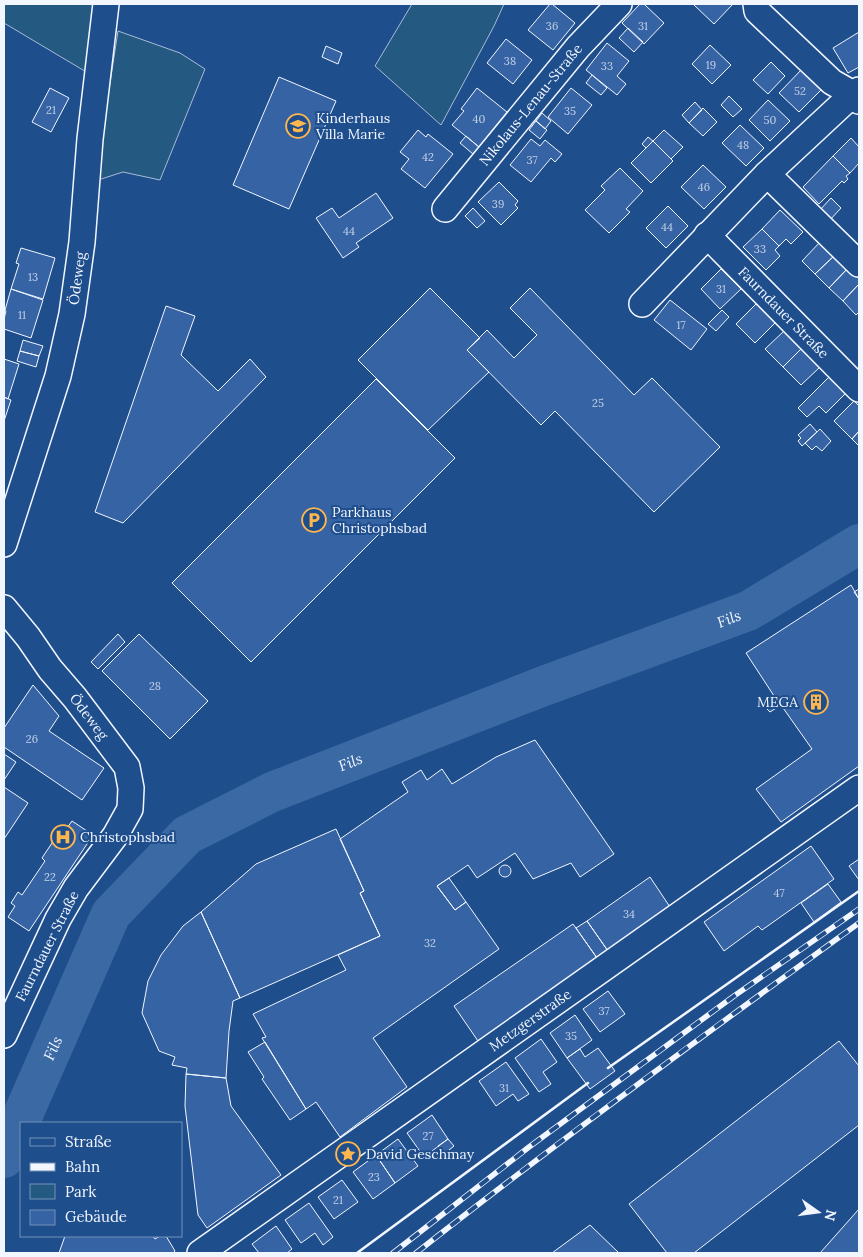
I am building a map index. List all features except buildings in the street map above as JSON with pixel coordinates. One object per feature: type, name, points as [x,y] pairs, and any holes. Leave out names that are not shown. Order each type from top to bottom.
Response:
[{"type":"street","name":"Ödeweg","points":[[4,544],[58,376],[72,314],[82,242],[90,139],[106,4]]},
{"type":"street","name":"Nikolaus-Lenau-Straße","points":[[445,209],[578,46],[619,4]]},
{"type":"street","points":[[642,304],[768,174],[857,95],[832,82],[757,11],[756,4]]},
{"type":"street","points":[[768,174],[859,264]]},
{"type":"street","name":"Faurndauer Straße","points":[[707,235],[859,388]]},
{"type":"street","name":"Ödeweg","points":[[4,608],[127,767],[131,788],[130,809],[115,836]]},
{"type":"street","name":"Metzgerstraße","points":[[200,1253],[859,788]]},
{"type":"street","name":"Faurndauer Straße","points":[[4,1035],[58,919],[76,888],[115,836]]},
{"type":"green space","points":[[4,4],[93,4],[88,73],[4,23]]},
{"type":"green space","points":[[412,4],[504,4],[441,125],[375,66]]},
{"type":"green space","points":[[118,31],[180,53],[205,69],[160,180],[123,172],[95,181]]},
{"type":"waterway","name":"Fils","points":[[4,1158],[111,914],[187,835],[272,792],[541,687],[748,611],[859,544]]},
{"type":"railway","points":[[393,1253],[529,1147],[734,996],[859,909]]},
{"type":"railway","points":[[416,1253],[636,1086],[859,923]]},
{"type":"wall","points":[[608,1068],[859,891]]},
{"type":"wall","points":[[357,1253],[588,1083]]},
{"type":"place","name":"Kinderhaus Villa Marie","points":[[298,126]]},
{"type":"place","name":"Parkhaus Christophsbad","points":[[314,520]]},
{"type":"place","name":"MEGA","points":[[816,702]]},
{"type":"place","name":"Christophsbad","points":[[63,837]]},
{"type":"place","name":"David Geschmay","points":[[348,1154]]}]
